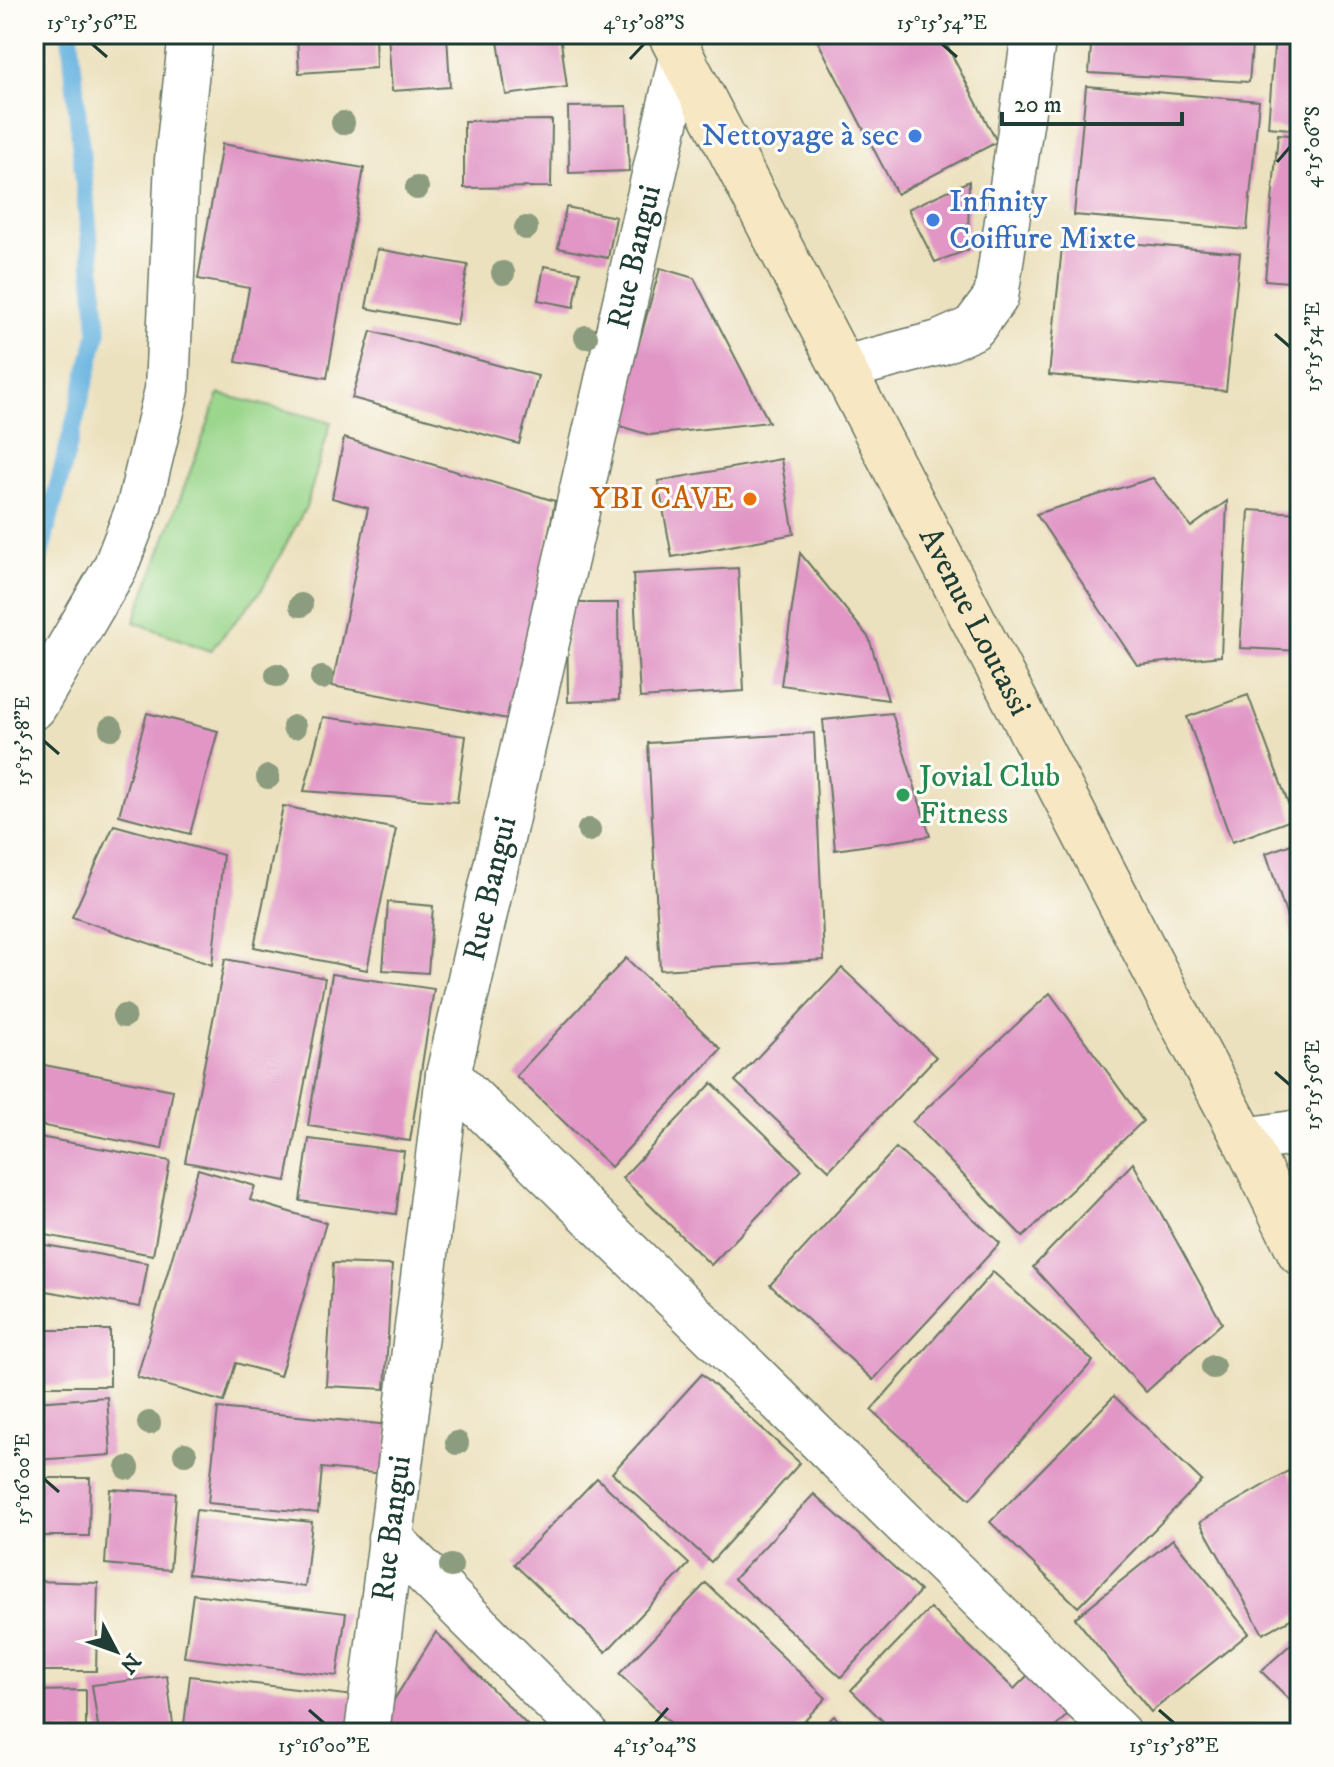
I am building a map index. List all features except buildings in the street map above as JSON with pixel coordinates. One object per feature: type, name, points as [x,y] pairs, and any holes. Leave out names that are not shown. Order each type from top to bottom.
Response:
[{"type":"main road","name":"Avenue Loutassi","points":[[676,46],[1173,1007],[1245,1140],[1300,1253]]},
{"type":"street","points":[[34,707],[115,568],[139,506],[167,390],[177,160],[191,34]]},
{"type":"street","points":[[844,368],[939,343],[973,328],[996,297],[1034,34]]},
{"type":"street","name":"Rue Bangui","points":[[367,1733],[448,1075],[676,46]]},
{"type":"street","points":[[448,1075],[1118,1733]]},
{"type":"street","points":[[1245,1140],[1300,1132]]},
{"type":"street","points":[[390,1538],[585,1733]]},
{"type":"green space","points":[[219,394],[331,422],[306,507],[261,591],[210,651],[134,622]]},
{"type":"waterway","points":[[34,578],[98,331],[70,34]]},
{"type":"place","name":"Nettoyage à sec","points":[[915,136]]},
{"type":"place","name":"Infinity Coiffure Mixte","points":[[933,220]]},
{"type":"place","name":"YBI CAVE","points":[[750,499]]},
{"type":"place","name":"Jovial Club Fitness","points":[[903,795]]}]
